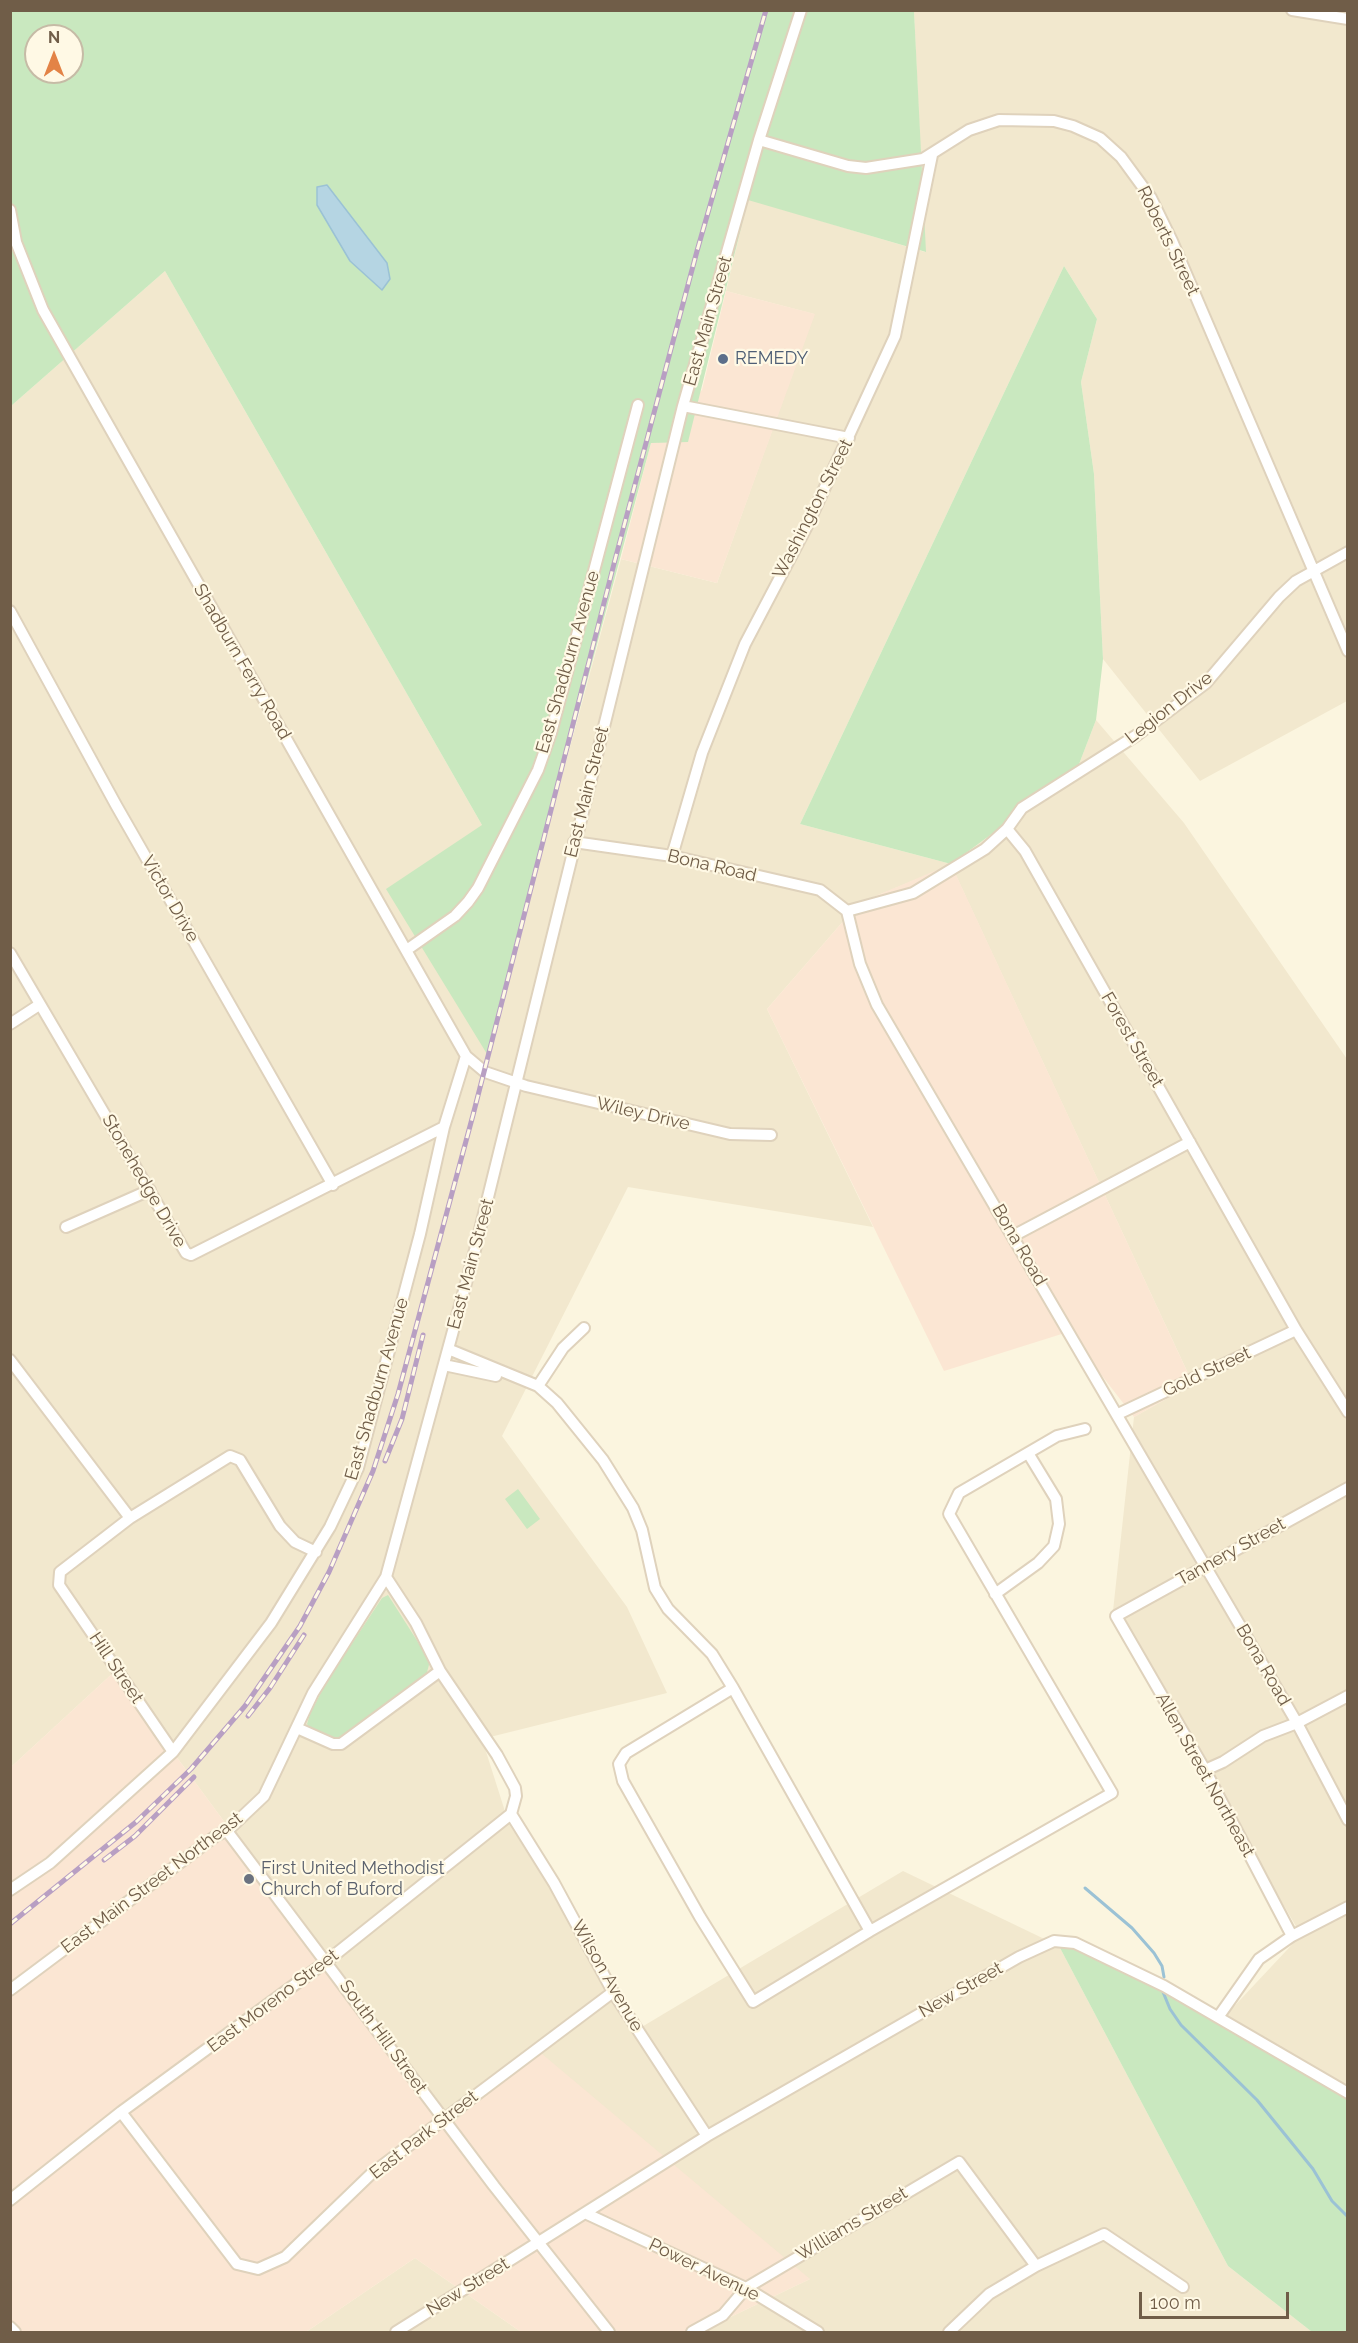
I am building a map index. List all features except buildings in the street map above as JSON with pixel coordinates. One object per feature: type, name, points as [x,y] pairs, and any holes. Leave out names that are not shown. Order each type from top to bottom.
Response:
[{"type":"street","name":"East Main Street","points":[[386,1577],[444,1365],[516,1083],[683,406],[759,140],[801,10]]},
{"type":"street","points":[[1292,10],[1347,18]]},
{"type":"street","name":"Roberts Street","points":[[759,140],[848,166],[894,165],[932,155],[969,130],[999,120],[1029,120],[1073,126],[1100,138],[1121,157],[1151,198],[1172,241],[1347,651]]},
{"type":"street","name":"Washington Street","points":[[672,855],[702,753],[745,644],[807,526],[895,336],[932,155]]},
{"type":"street","name":"Shadburn Ferry Road","points":[[10,210],[16,242],[43,310],[186,565],[408,949],[466,1056],[484,1072],[516,1083]]},
{"type":"street","name":"East Shadburn Avenue","points":[[408,949],[454,916],[478,888],[537,770],[554,722],[638,405]]},
{"type":"street","points":[[683,406],[849,438]]},
{"type":"street","name":"Legion Drive","points":[[1007,829],[1022,808],[1137,735],[1206,682],[1279,597],[1296,581],[1347,552]]},
{"type":"street","name":"Victor Drive","points":[[10,611],[116,806],[333,1185]]},
{"type":"street","points":[[847,911],[914,893],[985,849],[1007,829]]},
{"type":"street","name":"Forest Street","points":[[1007,829],[1025,851],[1296,1330],[1347,1412]]},
{"type":"street","name":"Bona Road","points":[[574,843],[672,855],[820,890],[847,911],[860,964],[878,1005],[1297,1722],[1347,1820]]},
{"type":"street","name":"Stonehedge Drive","points":[[10,953],[186,1253],[191,1255],[444,1127]]},
{"type":"street","points":[[10,1024],[39,1005]]},
{"type":"street","name":"East Shadburn Avenue","points":[[10,1890],[50,1863],[173,1752],[271,1623],[316,1552],[358,1468],[420,1234],[444,1127],[466,1056]]},
{"type":"street","name":"Wiley Drive","points":[[516,1083],[730,1134],[771,1135]]},
{"type":"street","points":[[1013,1236],[1190,1142]]},
{"type":"street","points":[[66,1227],[150,1190]]},
{"type":"street","points":[[538,1386],[563,1348],[584,1328]]},
{"type":"street","name":"Gold Street","points":[[1118,1414],[1296,1330]]},
{"type":"street","points":[[448,1349],[538,1386],[557,1403],[613,1476],[633,1508],[642,1530],[655,1588],[668,1609],[712,1654],[870,1931]]},
{"type":"street","points":[[10,1360],[130,1518],[230,1456],[240,1460],[280,1526],[295,1542],[316,1552]]},
{"type":"street","points":[[444,1365],[517,1378]]},
{"type":"street","points":[[733,1688],[626,1753],[619,1764],[623,1781],[700,1917],[753,2002],[870,1931],[1112,1793],[949,1514],[959,1493],[1057,1436],[1085,1429]]},
{"type":"street","points":[[995,1594],[1038,1563],[1054,1546],[1059,1524],[1056,1499],[1028,1453]]},
{"type":"street","name":"Tannery Street","points":[[1116,1616],[1347,1488]]},
{"type":"street","name":"Hill Street","points":[[130,1518],[60,1572],[59,1585],[173,1752]]},
{"type":"street","points":[[386,1577],[416,1623],[440,1671],[497,1755],[515,1788],[516,1796],[511,1814]]},
{"type":"street","name":"East Main Street Northeast","points":[[10,1990],[217,1835],[227,1831],[264,1796],[313,1693],[386,1577]]},
{"type":"street","name":"Allen Street Northeast","points":[[1116,1616],[1205,1770],[1292,1936]]},
{"type":"street","points":[[297,1728],[333,1744],[341,1744],[440,1671]]},
{"type":"street","points":[[1205,1770],[1223,1762],[1263,1736],[1297,1722],[1347,1696]]},
{"type":"street","name":"East Moreno Street","points":[[10,2200],[122,2112],[327,1961],[511,1814]]},
{"type":"street","name":"Wilson Avenue","points":[[511,1814],[554,1883],[613,1992],[707,2136]]},
{"type":"street","name":"South Hill Street","points":[[227,1831],[327,1961],[443,2119],[609,2332]]},
{"type":"street","points":[[1219,2016],[1259,1959],[1292,1936],[1347,1907]]},
{"type":"street","name":"New Street","points":[[587,2214],[707,2136],[1019,1957],[1054,1941],[1075,1943],[1084,1947],[1219,2016],[1347,2092]]},
{"type":"street","name":"East Park Street","points":[[122,2112],[237,2264],[258,2269],[285,2257],[371,2174],[613,1992]]},
{"type":"street","name":"Williams Street","points":[[692,2332],[723,2315],[746,2288],[959,2162],[1036,2266]]},
{"type":"street","points":[[540,2242],[587,2214]]},
{"type":"street","name":"Power Avenue","points":[[587,2214],[746,2288],[818,2332]]},
{"type":"street","points":[[949,2332],[989,2294],[1036,2266],[1104,2234],[1184,2287]]},
{"type":"street","name":"New Street","points":[[396,2332],[540,2242]]},
{"type":"street","points":[[10,2326],[15,2332]]},
{"type":"shaded area","points":[[914,11],[1347,11],[1347,701],[1200,781],[1103,659],[1094,474],[1081,382],[1097,319],[1064,266],[800,824],[951,864],[1076,772],[1096,720],[1184,823],[1347,1059],[1347,2093],[1225,2016],[1301,1935],[1113,1611],[1134,1417],[1193,1384],[951,865],[859,903],[767,1009],[873,1227],[628,1187],[502,1436],[627,1607],[667,1693],[482,1739],[509,1824],[640,2028],[903,1871],[1059,1946],[1228,2266],[1312,2332],[699,2332],[810,2279],[449,2127],[114,1672],[11,1767],[11,406],[165,271],[482,825],[487,1053],[621,559],[717,583],[814,314],[726,291],[748,199],[925,252]]},
{"type":"shaded area","points":[[726,291],[815,314],[717,583],[621,559],[651,443],[702,390]]},
{"type":"shaded area","points":[[951,864],[1193,1384],[1134,1417],[1068,1332],[944,1371],[767,1009],[859,903]]},
{"type":"shaded area","points":[[114,1672],[449,2127],[535,2048],[810,2279],[699,2332],[521,2332],[415,2258],[306,2332],[11,2332],[11,1767]]},
{"type":"shaded area","points":[[415,2258],[521,2332],[306,2332]]},
{"type":"green space","points":[[11,11],[914,11],[926,252],[748,200],[688,442],[651,443],[487,1054],[386,889],[482,825],[165,271],[11,406]]},
{"type":"green space","points":[[1064,266],[1097,319],[1081,382],[1094,474],[1103,659],[1096,720],[1076,772],[951,864],[800,824]]},
{"type":"green space","points":[[518,1489],[540,1519],[527,1529],[505,1499]]},
{"type":"green space","points":[[388,1595],[430,1661],[426,1676],[339,1741],[311,1730],[307,1724],[310,1714],[326,1683],[382,1598]]},
{"type":"green space","points":[[1059,1946],[1087,1946],[1347,2093],[1347,2332],[1312,2332],[1228,2266]]},
{"type":"water","points":[[327,185],[387,263],[390,279],[382,290],[350,261],[317,205],[317,187]]},
{"type":"waterway","points":[[1085,1888],[1132,1928],[1154,1953],[1162,1966],[1164,1977]]},
{"type":"waterway","points":[[1163,1992],[1170,2009],[1181,2025],[1257,2100],[1313,2169],[1332,2201],[1348,2217]]},
{"type":"railway","points":[[10,1924],[136,1822],[191,1769],[245,1706],[300,1626],[329,1572],[373,1471],[398,1394],[473,1115],[616,556],[697,251],[766,10]]},
{"type":"railway","points":[[385,1461],[402,1419],[423,1335]]},
{"type":"railway","points":[[248,1716],[270,1688],[304,1635]]},
{"type":"railway","points":[[104,1860],[135,1836],[194,1777]]},
{"type":"place","name":"REMEDY","points":[[723,359]]},
{"type":"place","name":"First United Methodist Church of Buford","points":[[249,1879]]}]
